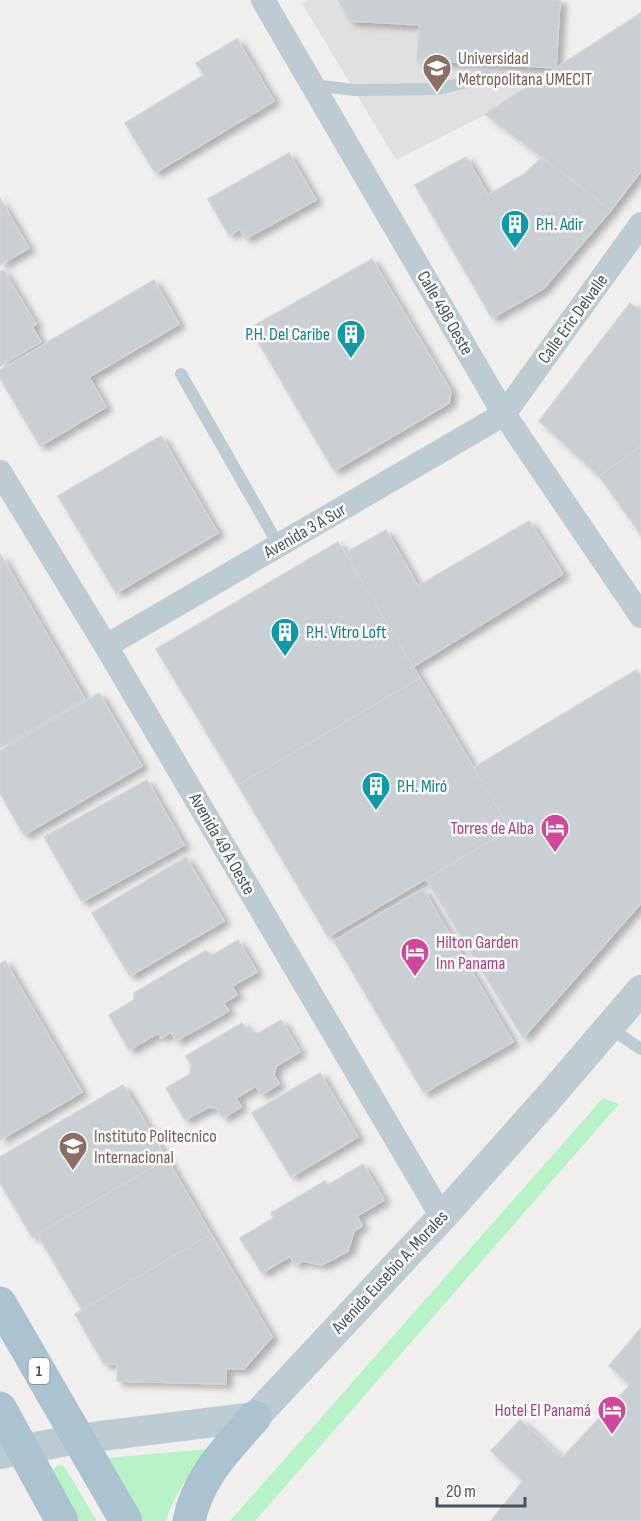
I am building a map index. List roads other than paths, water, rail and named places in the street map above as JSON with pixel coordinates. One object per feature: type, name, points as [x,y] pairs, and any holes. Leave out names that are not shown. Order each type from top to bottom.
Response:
[{"type":"main road","name":"1","points":[[0,1303],[126,1521]]},
{"type":"main road","points":[[0,1408],[12,1453],[62,1521]]},
{"type":"main road","points":[[189,1521],[194,1499],[209,1472],[255,1417]]},
{"type":"street","name":"Calle 49B Oeste","points":[[263,0],[504,414],[641,616]]},
{"type":"street","name":"Calle Eric Delvalle","points":[[504,414],[641,224]]},
{"type":"street","name":"Avenida 3 A Sur","points":[[106,646],[504,414]]},
{"type":"street","name":"Avenida 49 A Oeste","points":[[0,472],[106,646],[442,1217]]},
{"type":"street","name":"Avenida Eusebio A. Morales","points":[[255,1417],[442,1217],[641,990]]},
{"type":"street","points":[[12,1453],[77,1439],[255,1417]]},
{"type":"lane","points":[[312,85],[355,90],[440,89],[486,77]]},
{"type":"lane","points":[[181,374],[279,546]]},
{"type":"lane","points":[[609,1028],[641,1049]]},
{"type":"place","name":"Universidad Metropolitana UMECIT","points":[[437,94]]},
{"type":"place","name":"P.H. Adir","points":[[515,250]]},
{"type":"place","name":"P.H. Del Caribe","points":[[351,360]]},
{"type":"place","name":"P.H. Vitro Loft","points":[[285,658]]},
{"type":"place","name":"P.H. Miró","points":[[376,812]]},
{"type":"place","name":"Torres de Alba","points":[[555,854]]},
{"type":"place","name":"Hilton Garden Inn Panama","points":[[415,978]]},
{"type":"place","name":"Instituto Politecnico Internacional","points":[[73,1172]]},
{"type":"place","name":"Hotel El Panamá","points":[[612,1436]]}]
